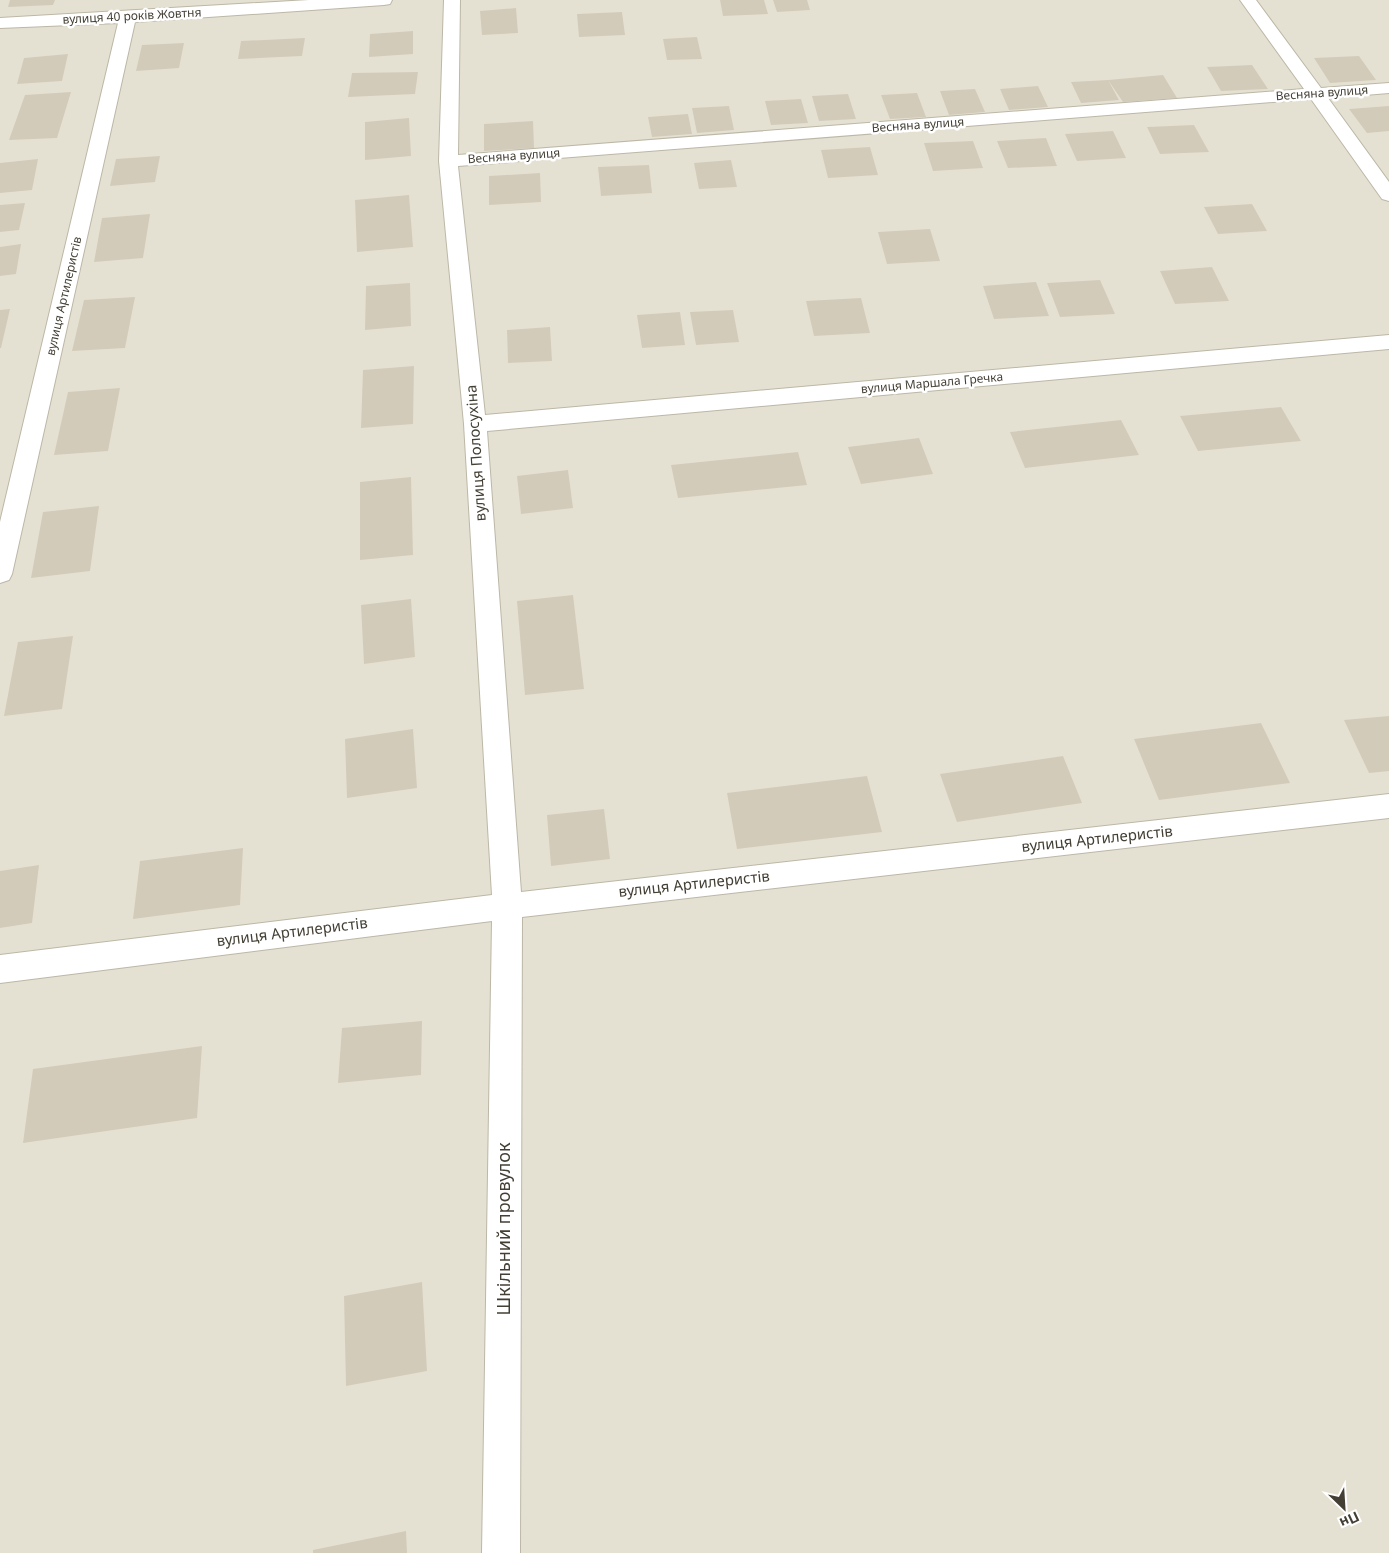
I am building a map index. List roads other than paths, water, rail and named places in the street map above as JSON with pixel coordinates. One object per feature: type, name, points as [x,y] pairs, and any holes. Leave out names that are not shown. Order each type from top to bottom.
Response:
[{"type":"street","points":[[89,18],[93,0]]},
{"type":"street","name":"вулиця 40 років Жовтня","points":[[0,23],[128,17],[384,0]]},
{"type":"street","name":"вулиця Полосухіна","points":[[452,0],[448,161],[474,424],[507,906]]},
{"type":"street","points":[[1248,0],[1389,195]]},
{"type":"street","name":"вулиця Артилеристів","points":[[0,574],[128,17]]},
{"type":"street","name":"Весняна вулиця","points":[[448,161],[1389,88]]},
{"type":"street","name":"вулиця Маршала Гречка","points":[[474,424],[1389,342]]},
{"type":"street","name":"вулиця Артилеристів","points":[[0,969],[507,906],[1389,806]]},
{"type":"street","name":"Шкільний провулок","points":[[501,1553],[507,906]]}]
